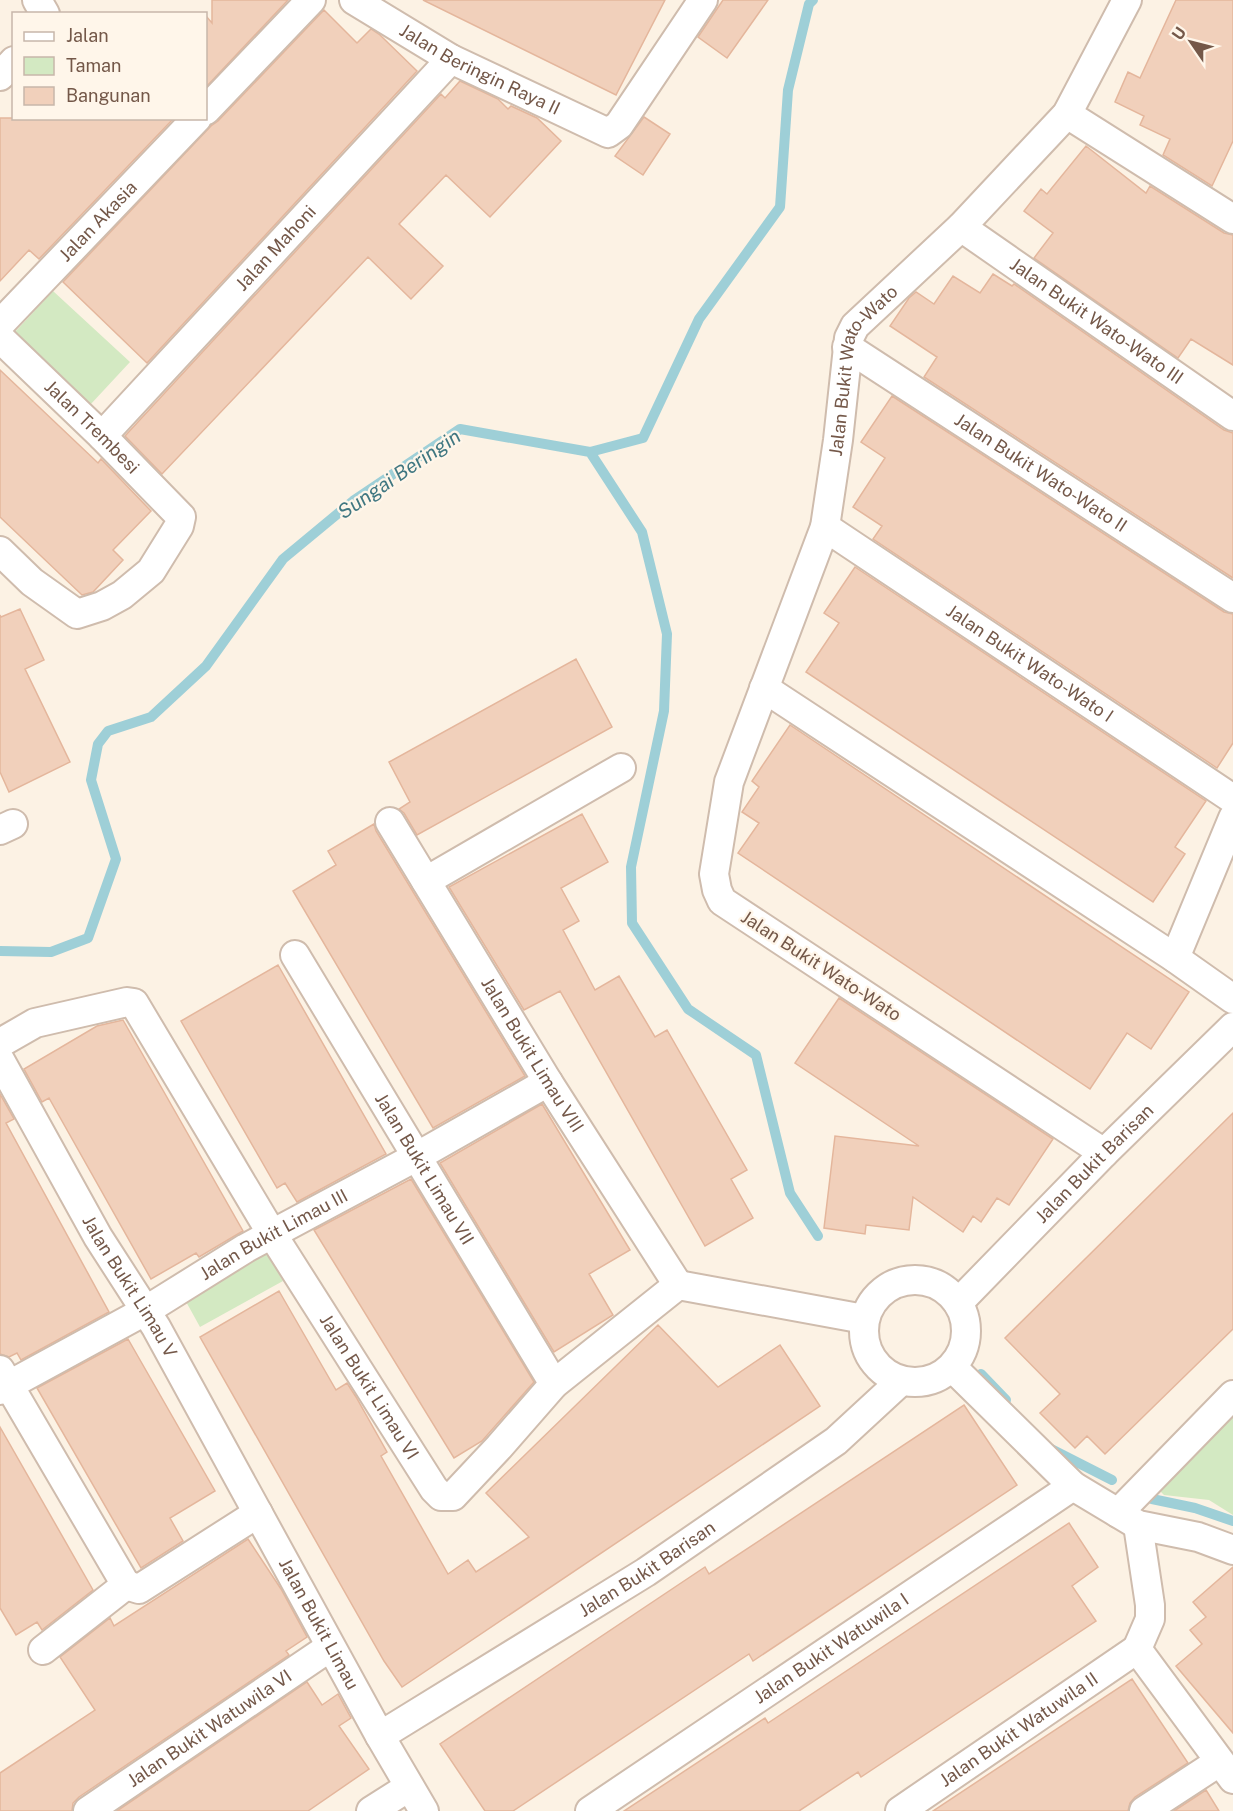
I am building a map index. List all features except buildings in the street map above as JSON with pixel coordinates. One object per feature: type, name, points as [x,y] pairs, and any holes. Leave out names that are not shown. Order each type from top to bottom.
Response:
[{"type":"street","points":[[207,109],[311,0]]},
{"type":"street","name":"Jalan Beringin Raya II","points":[[354,0],[451,59],[608,133],[619,126],[703,0]]},
{"type":"street","name":"Jalan Bukit Wato-Wato","points":[[1104,1153],[722,901],[714,874],[729,782],[825,527],[838,440],[849,338],[855,326],[961,227],[1067,114],[1127,0]]},
{"type":"street","name":"Jalan Mahoni","points":[[102,436],[451,59]]},
{"type":"street","points":[[0,76],[12,63]]},
{"type":"street","points":[[1067,114],[1233,219]]},
{"type":"street","name":"Jalan Akasia","points":[[0,324],[195,120]]},
{"type":"street","name":"Jalan Bukit Wato-Wato III","points":[[961,227],[1233,416]]},
{"type":"street","name":"Jalan Trembesi","points":[[0,338],[102,436],[181,518],[179,526],[151,571],[122,595],[102,606],[77,614],[32,582],[0,551]]},
{"type":"street","name":"Jalan Bukit Wato-Wato II","points":[[847,347],[1233,598]]},
{"type":"street","name":"Jalan Bukit Wato-Wato I","points":[[825,527],[1233,800]]},
{"type":"street","points":[[764,688],[1175,958],[1233,999]]},
{"type":"street","points":[[426,881],[621,768]]},
{"type":"street","points":[[1175,958],[1233,818]]},
{"type":"street","name":"Jalan Bukit Limau VIII","points":[[390,822],[548,1082],[678,1285]]},
{"type":"street","name":"Jalan Bukit Limau VII","points":[[295,955],[554,1384]]},
{"type":"street","name":"Jalan Bukit Limau VI","points":[[0,1043],[35,1023],[127,1002],[134,1003],[272,1234],[441,1496],[453,1496],[554,1384],[678,1285]]},
{"type":"street","name":"Jalan Bukit Barisan","points":[[958,1303],[1104,1153],[1233,1027]]},
{"type":"street","name":"Jalan Bukit Limau V","points":[[0,1060],[98,1237],[145,1311],[258,1513]]},
{"type":"street","name":"Jalan Bukit Limau III","points":[[3,1382],[145,1311],[246,1248],[416,1157],[548,1082]]},
{"type":"street","points":[[906,1280],[926,1280],[945,1288],[958,1303],[965,1318],[966,1336],[962,1353],[952,1367],[937,1378],[919,1383],[901,1381],[883,1372],[870,1358],[864,1340],[864,1319],[873,1301],[888,1287],[906,1280]]},
{"type":"street","points":[[678,1285],[864,1319]]},
{"type":"street","points":[[952,1367],[1074,1486],[1128,1519],[1198,1537],[1233,1550]]},
{"type":"street","name":"Jalan Bukit Barisan","points":[[380,1736],[646,1572],[836,1441],[901,1381]]},
{"type":"street","points":[[3,1382],[126,1585],[139,1588],[258,1513]]},
{"type":"street","points":[[1128,1519],[1233,1395]]},
{"type":"street","name":"Jalan Bukit Watuwila I","points":[[590,1811],[1074,1486]]},
{"type":"street","name":"Jalan Bukit Limau","points":[[258,1513],[330,1647],[424,1811]]},
{"type":"street","points":[[1128,1519],[1150,1605],[1150,1619],[1137,1649],[1226,1770],[1144,1811]]},
{"type":"street","points":[[43,1650],[126,1585]]},
{"type":"street","name":"Jalan Bukit Watuwila VI","points":[[88,1811],[330,1647]]},
{"type":"street","name":"Jalan Bukit Watuwila II","points":[[900,1811],[1137,1649]]},
{"type":"street","points":[[371,1811],[409,1787]]},
{"type":"green space","points":[[53,291],[130,362],[90,405],[14,333]]},
{"type":"green space","points":[[266,1251],[283,1281],[200,1327],[184,1298]]},
{"type":"green space","points":[[1233,1405],[1233,1515],[1209,1500],[1164,1495],[1160,1491],[1189,1450]]},
{"type":"waterway","name":"Sungai Beringin","points":[[0,951],[51,952],[88,938],[116,859],[91,780],[98,744],[108,731],[151,717],[206,666],[283,559],[353,501],[460,429],[590,452],[643,438],[699,319],[780,207],[788,90],[809,4],[813,0]]},
{"type":"waterway","points":[[590,452],[642,532],[667,634],[664,711],[631,867],[632,923],[688,1009],[756,1055],[790,1193],[818,1236]]},
{"type":"waterway","points":[[981,1374],[1006,1400]]},
{"type":"waterway","points":[[1051,1449],[1112,1480]]},
{"type":"waterway","points":[[1152,1499],[1195,1508],[1233,1521]]}]
